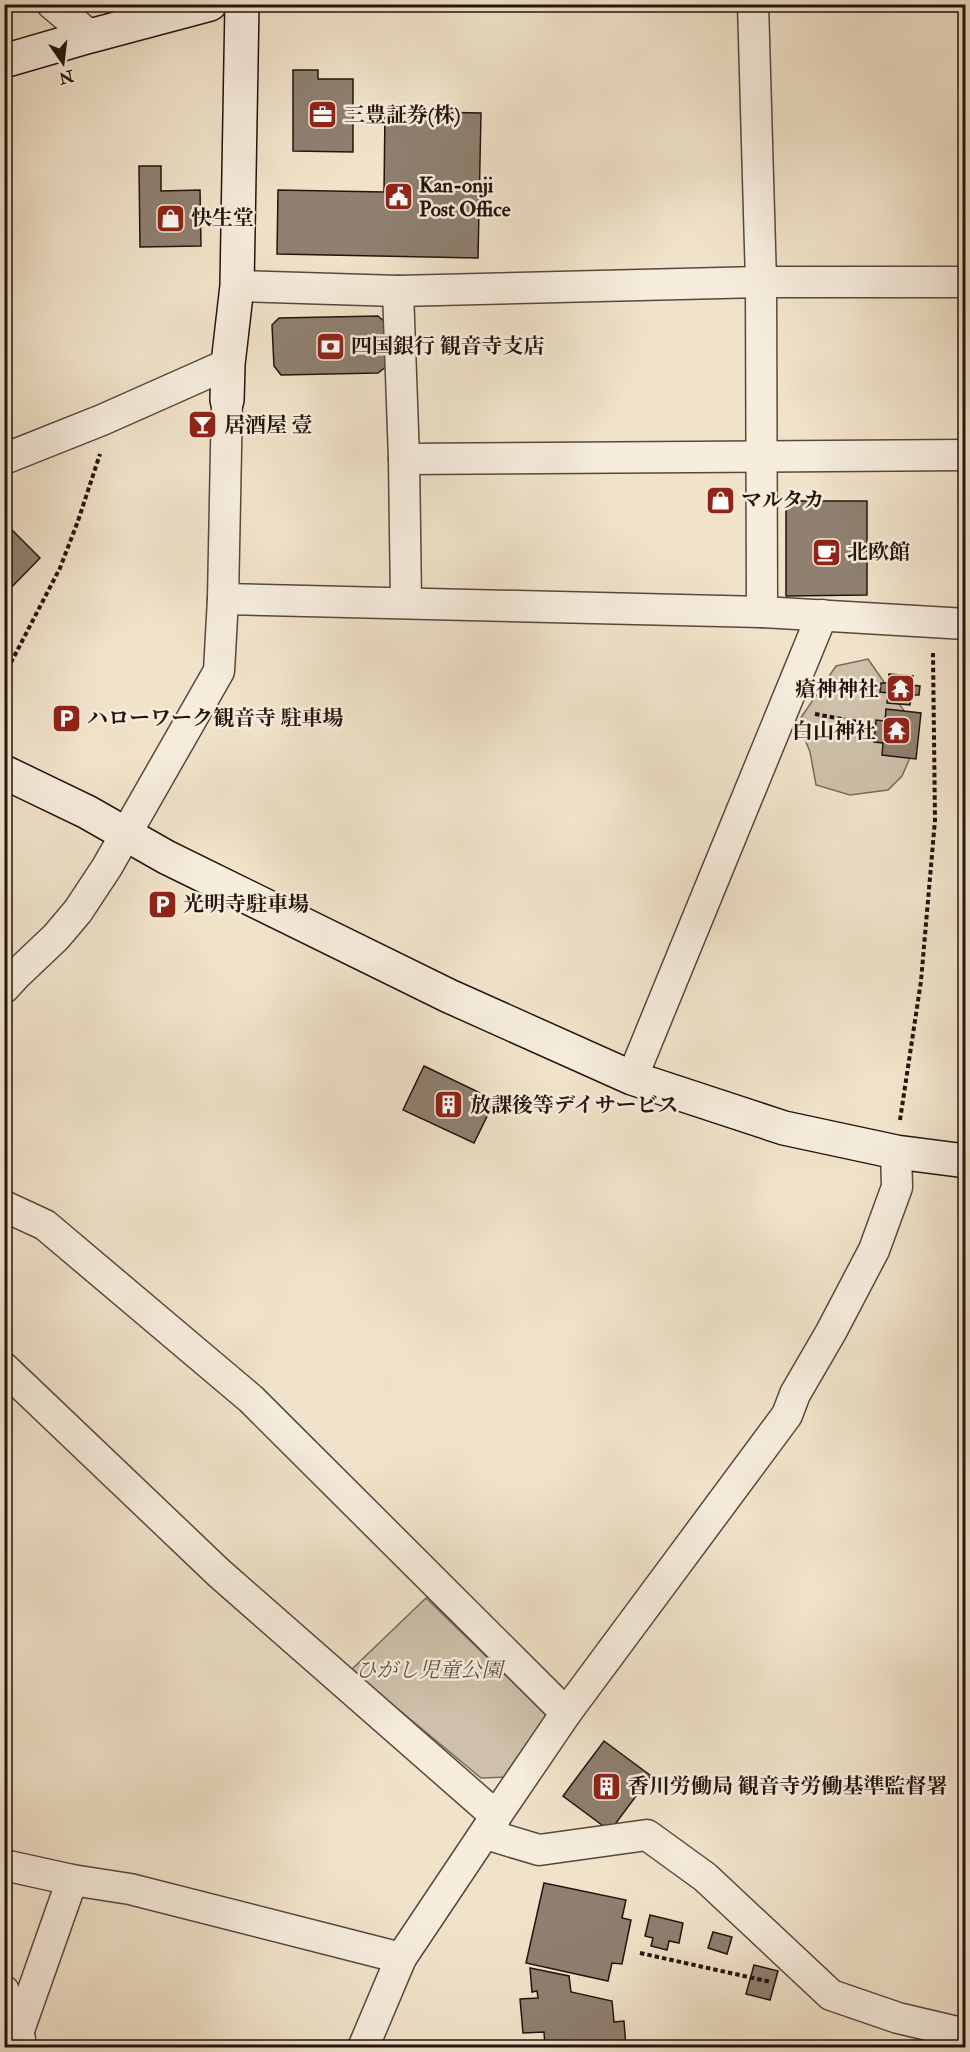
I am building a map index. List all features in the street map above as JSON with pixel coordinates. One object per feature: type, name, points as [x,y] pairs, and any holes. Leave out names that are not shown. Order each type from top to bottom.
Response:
[{"type":"street","points":[[52,4],[90,36]]},
{"type":"street","points":[[4,61],[210,4]]},
{"type":"street","points":[[9,974],[56,937],[78,911],[107,867],[219,671],[223,599],[228,364],[237,286],[242,4]]},
{"type":"street","points":[[753,4],[761,282],[762,612]]},
{"type":"street","points":[[237,286],[398,291],[761,282],[966,282]]},
{"type":"street","points":[[398,291],[406,602]]},
{"type":"street","points":[[4,459],[102,420],[228,364]]},
{"type":"street","points":[[404,459],[966,455]]},
{"type":"street","points":[[223,599],[762,612],[966,624]]},
{"type":"street","points":[[632,1078],[822,615]]},
{"type":"street","points":[[4,772],[87,812],[166,856],[449,996],[632,1078],[784,1128],[896,1152],[966,1161]]},
{"type":"street","points":[[363,2048],[401,1958],[566,1713],[787,1415],[795,1394],[874,1250],[897,1187],[896,1152]]},
{"type":"street","points":[[4,1206],[45,1224],[251,1399],[566,1713]]},
{"type":"street","points":[[4,1368],[219,1573],[491,1825],[539,1850],[647,1835],[705,1877],[831,1995],[898,2018],[966,2034]]},
{"type":"street","points":[[4,1865],[72,1880],[130,1889],[401,1958]]},
{"type":"street","points":[[21,2040],[72,1880]]},
{"type":"street","points":[[4,1991],[21,2040]]},
{"type":"path","points":[[4,676],[60,568],[78,521],[103,444],[102,420]]},
{"type":"path","points":[[896,1152],[921,981],[935,820],[932,622]]},
{"type":"path","points":[[785,709],[868,724]]},
{"type":"path","points":[[640,1953],[775,1983]]},
{"type":"green space","points":[[868,659],[907,715],[913,751],[902,776],[888,790],[850,795],[816,785],[810,752],[798,722],[836,666]]},
{"type":"green space","name":"ひがし児童公園","points":[[426,1598],[545,1713],[546,1728],[513,1777],[481,1778],[351,1670]]},
{"type":"building","name":"三豊証券(株)","points":[[293,70],[318,70],[318,79],[353,79],[353,152],[293,151]]},
{"type":"building","points":[[385,111],[481,113],[478,258],[277,254],[278,190],[384,192]]},
{"type":"building","name":"快生堂","points":[[139,166],[161,166],[161,191],[200,190],[201,246],[140,247]]},
{"type":"building","name":"四国銀行 観音寺支店","points":[[378,316],[386,323],[387,366],[378,373],[281,375],[274,366],[272,325],[279,318]]},
{"type":"building","name":"北欧館","points":[[792,501],[867,501],[867,595],[786,596],[786,509]]},
{"type":"building","points":[[4,522],[40,558],[4,595]]},
{"type":"building","name":"瘡神神社","points":[[889,674],[913,676],[911,685],[920,686],[919,695],[911,695],[910,705],[887,703],[888,693],[880,692],[881,683],[888,683]]},
{"type":"building","name":"白山神社","points":[[886,709],[921,713],[916,759],[882,755],[883,743],[874,742],[876,720],[885,721]]},
{"type":"building","name":"放課後等デイサービス","points":[[424,1066],[495,1100],[474,1143],[403,1110]]},
{"type":"building","name":"香川労働局 観音寺労働基準監督署","points":[[604,1741],[651,1776],[610,1831],[563,1796]]},
{"type":"building","points":[[544,1883],[626,1900],[622,1918],[631,1920],[622,1964],[612,1963],[608,1981],[526,1963]]},
{"type":"building","points":[[650,1915],[683,1923],[679,1943],[669,1941],[667,1950],[651,1946],[653,1938],[645,1936]]},
{"type":"building","points":[[713,1932],[732,1937],[727,1954],[708,1948]]},
{"type":"building","points":[[754,1965],[778,1971],[770,2000],[746,1994]]},
{"type":"building","points":[[530,1968],[569,1976],[571,1992],[612,2001],[614,2022],[624,2021],[626,2048],[530,2048],[545,2046],[544,2032],[523,2033],[520,1999],[538,1998],[537,1991],[532,1992]]},
{"type":"place","name":"三豊証券(株)","points":[[323,115]]},
{"type":"place","name":"Kan-onji Post Office","points":[[398,197]]},
{"type":"place","name":"快生堂","points":[[170,218]]},
{"type":"place","name":"四国銀行 観音寺支店","points":[[330,346]]},
{"type":"place","name":"居酒屋 壹","points":[[203,425]]},
{"type":"place","name":"マルタカ","points":[[720,500]]},
{"type":"place","name":"北欧館","points":[[826,552]]},
{"type":"place","name":"瘡神神社","points":[[900,689]]},
{"type":"place","name":"ハローワーク観音寺 駐車場","points":[[66,718]]},
{"type":"place","name":"白山神社","points":[[897,731]]},
{"type":"place","name":"光明寺駐車場","points":[[162,904]]},
{"type":"place","name":"放課後等デイサービス","points":[[449,1105]]},
{"type":"place","name":"香川労働局 観音寺労働基準監督署","points":[[607,1786]]}]
